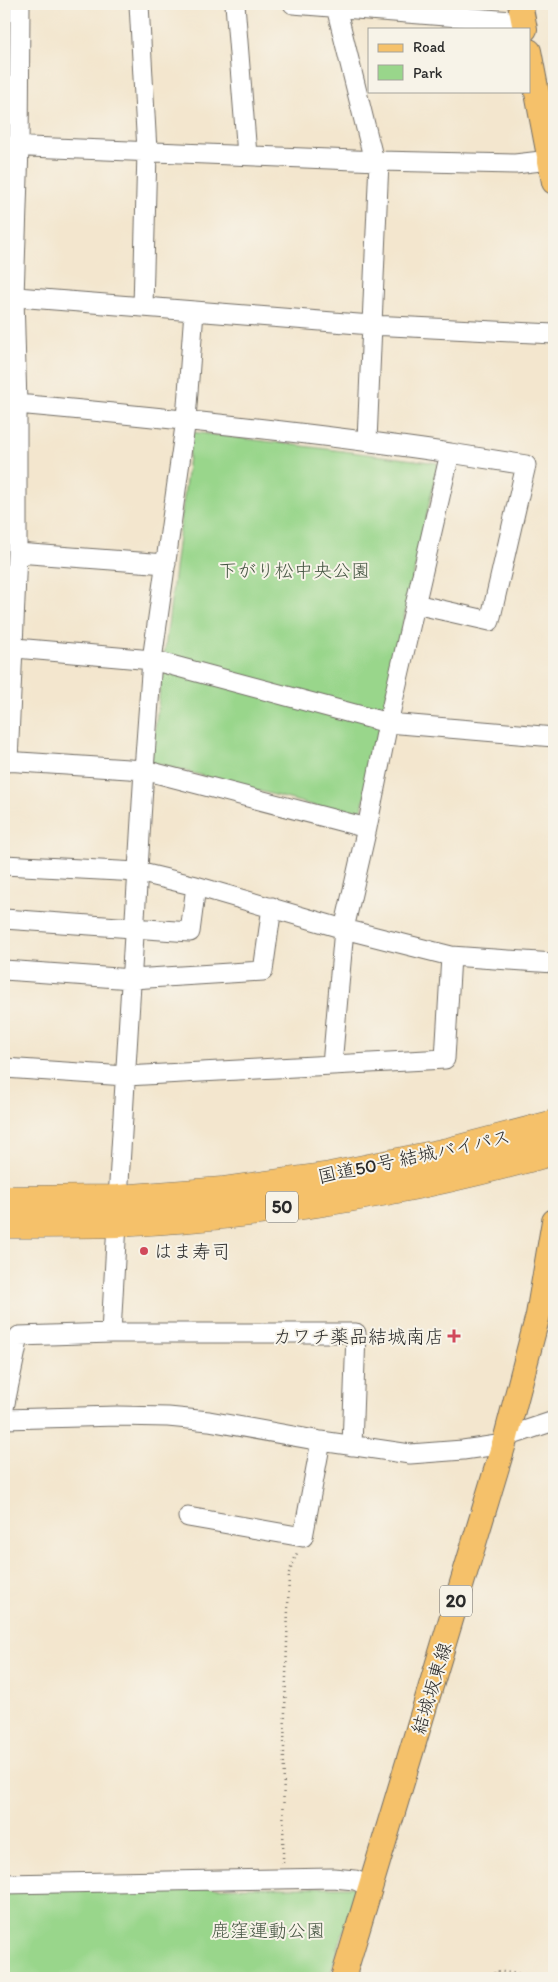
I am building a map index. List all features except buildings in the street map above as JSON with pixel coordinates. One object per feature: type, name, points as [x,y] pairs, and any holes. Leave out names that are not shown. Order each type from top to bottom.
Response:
[{"type":"highway","name":"国道50号 結城バイパス","points":[[4,1224],[118,1211],[222,1191],[330,1176],[446,1152],[554,1124]]},
{"type":"highway","name":"国道50号 結城バイパス","points":[[4,1200],[118,1211],[223,1215],[334,1200],[447,1178],[554,1151]]},
{"type":"main road","points":[[530,56],[553,173]]},
{"type":"main road","name":"結城坂東線","points":[[344,1978],[505,1441],[551,1272],[554,1221]]},
{"type":"street","points":[[20,4],[12,60],[9,297],[17,404],[10,460],[17,553],[8,647],[6,762],[144,770],[367,828]]},
{"type":"street","points":[[139,4],[146,151],[142,307]]},
{"type":"street","points":[[235,4],[247,155]]},
{"type":"street","points":[[293,4],[336,7],[380,7],[523,18]]},
{"type":"street","points":[[336,7],[376,161],[367,441]]},
{"type":"street","points":[[11,146],[376,161],[515,164],[553,173]]},
{"type":"street","points":[[9,297],[371,325],[554,334]]},
{"type":"street","points":[[111,1333],[134,927],[152,660],[186,419],[194,311]]},
{"type":"street","points":[[17,404],[186,419],[367,441],[526,465],[490,621],[415,604]]},
{"type":"street","points":[[332,1065],[344,928],[367,828],[388,723],[450,453]]},
{"type":"street","points":[[17,553],[166,564]]},
{"type":"street","points":[[8,647],[152,660],[388,723],[536,737],[554,737]]},
{"type":"street","points":[[4,865],[138,872],[196,886],[451,956],[554,963]]},
{"type":"street","points":[[4,919],[190,932],[196,886]]},
{"type":"street","points":[[4,970],[132,979],[263,971],[272,907]]},
{"type":"street","points":[[4,1068],[126,1076],[445,1059],[451,956]]},
{"type":"street","points":[[4,1408],[19,1336],[111,1333],[356,1333],[352,1446]]},
{"type":"street","points":[[4,1419],[117,1416],[168,1417],[209,1421],[321,1441],[410,1454],[476,1449],[505,1441],[554,1421]]},
{"type":"street","points":[[188,1517],[303,1537],[321,1441]]},
{"type":"street","points":[[4,1884],[344,1878],[363,1882],[371,1887]]},
{"type":"path","points":[[283,1879],[284,1746],[289,1573],[303,1537]]},
{"type":"path","points":[[493,1978],[495,1971],[554,1978]]},
{"type":"green space","name":"下がり松中央公園","points":[[192,432],[438,463],[360,818],[151,762]]},
{"type":"green space","name":"鹿窪運動公園","points":[[357,1887],[329,1978],[4,1978],[4,1888]]},
{"type":"place","name":"はま寿司","points":[[144,1251]]},
{"type":"place","name":"カワチ薬品結城南店","points":[[454,1336]]}]
